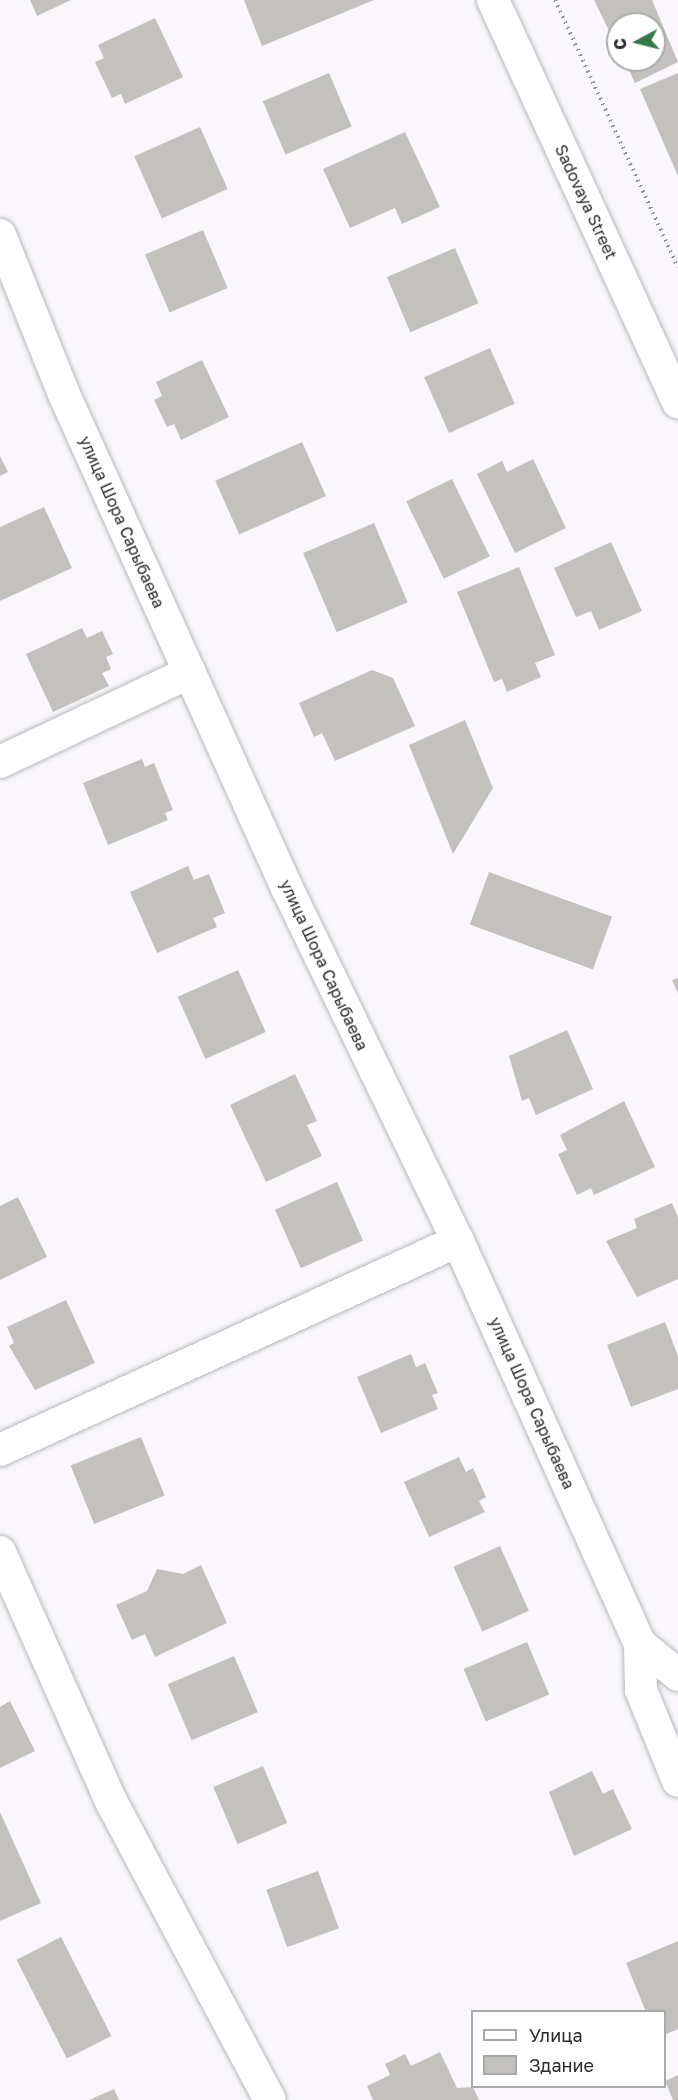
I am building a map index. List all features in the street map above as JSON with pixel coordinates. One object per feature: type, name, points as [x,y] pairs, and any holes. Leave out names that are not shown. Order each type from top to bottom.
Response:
[{"type":"street","name":"Sadovaya Street","points":[[493,0],[678,403]]},
{"type":"street","name":"улица Шора Сарыбаева","points":[[0,235],[63,392],[190,672],[339,999],[458,1241],[640,1644],[678,1675]]},
{"type":"street","points":[[0,762],[190,672]]},
{"type":"street","points":[[0,1450],[458,1241]]},
{"type":"street","points":[[0,1552],[112,1803],[270,2100]]},
{"type":"street","points":[[640,1644],[640,1690],[678,1780]]},
{"type":"path","points":[[555,0],[678,267]]},
{"type":"building","points":[[30,0],[71,0],[37,16]]},
{"type":"building","points":[[244,0],[374,0],[262,46]]},
{"type":"building","points":[[594,0],[652,0],[657,12],[606,12],[606,24]]},
{"type":"building","points":[[155,18],[183,77],[125,104],[121,94],[112,98],[95,62],[104,58],[98,45]]},
{"type":"building","points":[[666,33],[678,62],[666,68]]},
{"type":"building","points":[[630,72],[658,72],[635,83]]},
{"type":"building","points":[[329,73],[352,126],[285,155],[263,101]]},
{"type":"building","points":[[678,73],[678,176],[640,89]]},
{"type":"building","points":[[200,127],[228,189],[162,218],[134,156]]},
{"type":"building","points":[[405,132],[440,207],[402,224],[395,208],[350,228],[323,169]]},
{"type":"building","points":[[203,230],[228,288],[170,313],[145,255]]},
{"type":"building","points":[[455,248],[478,303],[410,332],[387,277]]},
{"type":"building","points":[[490,348],[515,404],[449,433],[424,377]]},
{"type":"building","points":[[202,360],[229,417],[181,440],[174,424],[167,427],[154,400],[162,396],[156,382]]},
{"type":"building","points":[[302,442],[326,496],[239,535],[215,481]]},
{"type":"building","points":[[0,456],[8,472],[0,476]]},
{"type":"building","points":[[533,459],[566,528],[515,553],[477,474],[502,461],[507,472]]},
{"type":"building","points":[[452,479],[490,556],[444,579],[406,501]]},
{"type":"building","points":[[44,507],[72,568],[0,601],[0,527]]},
{"type":"building","points":[[374,523],[408,602],[337,632],[303,553]]},
{"type":"building","points":[[611,542],[642,611],[599,630],[591,611],[576,617],[554,568]]},
{"type":"building","points":[[519,567],[555,655],[535,663],[541,677],[507,692],[502,679],[494,682],[457,592]]},
{"type":"building","points":[[82,628],[87,638],[102,631],[113,654],[106,657],[111,669],[102,673],[109,686],[53,712],[26,654]]},
{"type":"building","points":[[372,670],[393,678],[415,726],[335,761],[322,733],[314,737],[299,703]]},
{"type":"building","points":[[465,720],[493,788],[453,854],[409,745]]},
{"type":"building","points":[[142,759],[145,767],[154,763],[173,810],[165,813],[168,820],[108,845],[83,783]]},
{"type":"building","points":[[188,866],[194,880],[209,874],[225,913],[213,918],[217,927],[157,953],[130,892]]},
{"type":"building","points":[[489,872],[612,917],[593,969],[470,925]]},
{"type":"building","points":[[238,970],[266,1032],[205,1059],[178,997]]},
{"type":"building","points":[[678,978],[678,993],[672,980]]},
{"type":"building","points":[[567,1030],[593,1089],[536,1115],[529,1098],[522,1101],[509,1056]]},
{"type":"building","points":[[295,1074],[317,1121],[307,1125],[322,1156],[266,1182],[230,1105]]},
{"type":"building","points":[[624,1101],[655,1167],[594,1195],[591,1188],[577,1195],[558,1154],[567,1150],[560,1135]]},
{"type":"building","points":[[337,1182],[363,1240],[301,1268],[275,1210]]},
{"type":"building","points":[[18,1197],[47,1257],[0,1280],[0,1206]]},
{"type":"building","points":[[672,1203],[678,1217],[678,1279],[637,1297],[606,1241],[637,1228],[634,1219]]},
{"type":"building","points":[[66,1300],[95,1363],[35,1390],[9,1346],[14,1343],[7,1327]]},
{"type":"building","points":[[665,1322],[678,1356],[678,1389],[631,1407],[607,1345]]},
{"type":"building","points":[[411,1354],[416,1367],[425,1363],[438,1393],[432,1395],[438,1409],[381,1433],[357,1377]]},
{"type":"building","points":[[141,1437],[165,1495],[94,1524],[71,1465]]},
{"type":"building","points":[[459,1457],[466,1472],[473,1468],[486,1497],[479,1501],[485,1512],[429,1537],[404,1482]]},
{"type":"building","points":[[500,1546],[529,1611],[482,1632],[453,1567]]},
{"type":"building","points":[[201,1565],[227,1623],[155,1657],[145,1634],[132,1640],[116,1605],[147,1591],[157,1569],[183,1574]]},
{"type":"building","points":[[527,1642],[549,1694],[486,1721],[463,1669]]},
{"type":"building","points":[[234,1656],[258,1712],[192,1740],[168,1684]]},
{"type":"building","points":[[10,1701],[35,1751],[0,1768],[0,1707]]},
{"type":"building","points":[[263,1766],[287,1823],[238,1844],[213,1787]]},
{"type":"building","points":[[592,1771],[603,1794],[613,1789],[632,1829],[574,1856],[549,1792]]},
{"type":"building","points":[[0,1812],[41,1903],[0,1921]]},
{"type":"building","points":[[318,1871],[339,1928],[287,1947],[266,1890]]},
{"type":"building","points":[[61,1937],[111,2036],[67,2059],[16,1960]]},
{"type":"building","points":[[678,1941],[678,2029],[666,2034],[666,2010],[645,2010],[626,1963]]},
{"type":"building","points":[[440,2052],[457,2088],[473,2088],[479,2100],[373,2100],[367,2086],[390,2075],[385,2064],[405,2054],[411,2066]]},
{"type":"building","points":[[678,2075],[678,2100],[673,2100],[666,2081]]},
{"type":"building","points":[[114,2089],[119,2100],[89,2100]]}]
